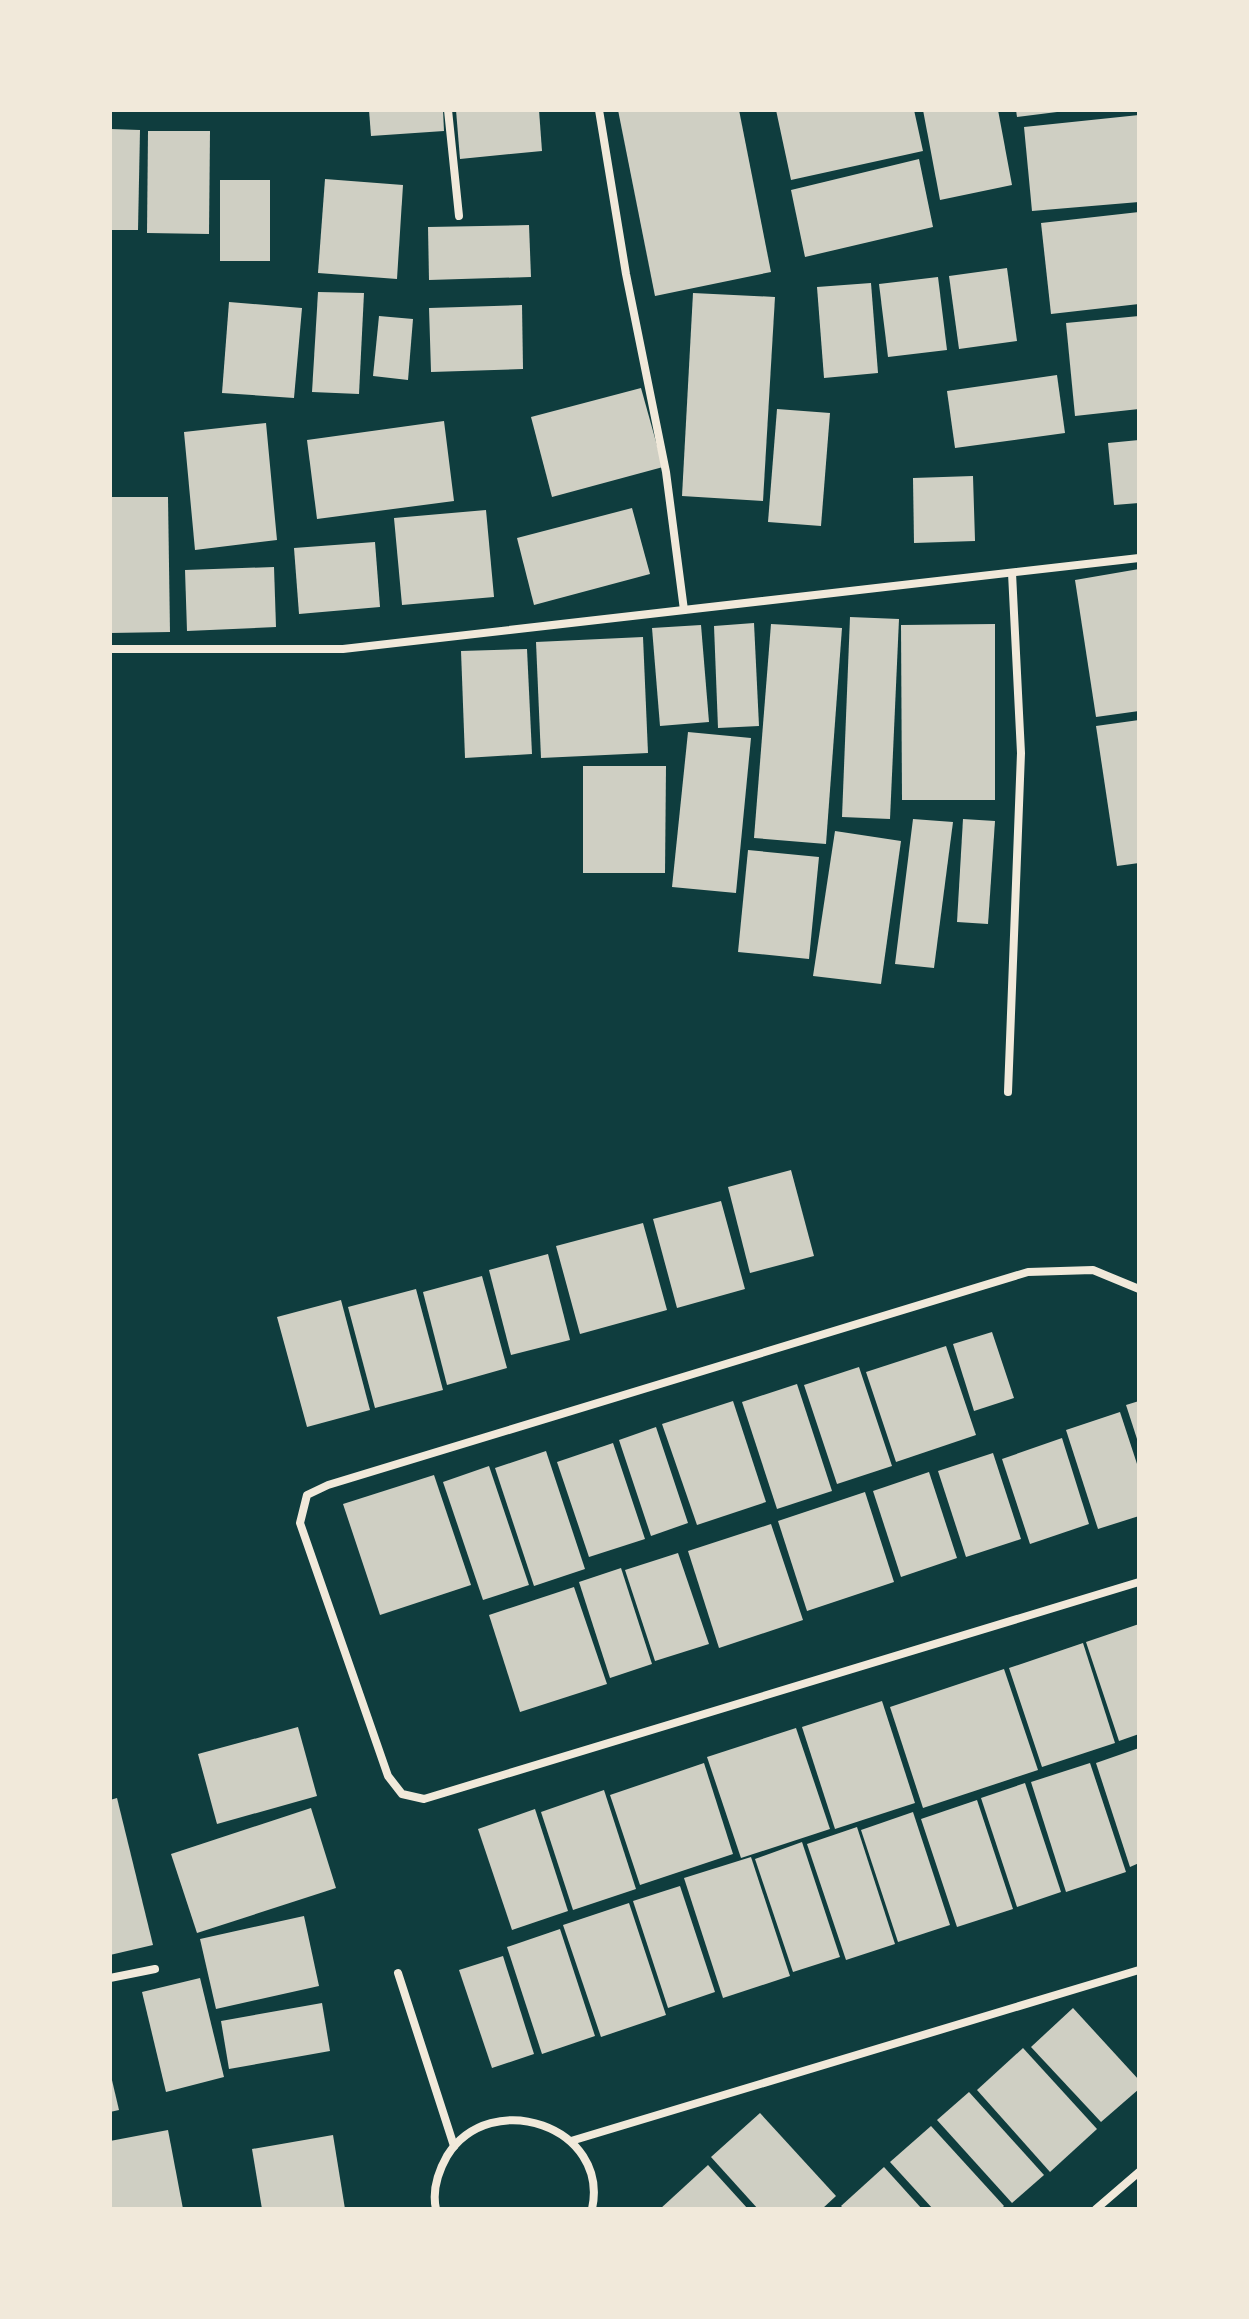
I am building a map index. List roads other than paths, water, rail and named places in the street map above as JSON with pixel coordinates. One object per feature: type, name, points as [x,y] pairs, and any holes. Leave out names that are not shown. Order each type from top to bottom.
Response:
[{"type":"street","points":[[448,110],[459,216]]},
{"type":"street","points":[[599,110],[626,274],[666,472],[684,610]]},
{"type":"street","points":[[110,649],[343,649],[1139,558]]},
{"type":"street","points":[[1008,1092],[1021,753],[1012,573]]},
{"type":"street","points":[[1139,1289],[1093,1270],[1028,1272],[328,1485],[307,1495],[300,1523],[388,1776],[402,1794],[424,1799],[1139,1582]]},
{"type":"street","points":[[110,1978],[155,1969]]},
{"type":"street","points":[[571,2141],[1139,1970]]},
{"type":"street","points":[[398,1973],[454,2146]]},
{"type":"street","points":[[436,2209],[434,2200],[439,2170],[454,2146],[480,2126],[511,2118],[544,2124],[571,2141],[584,2159],[592,2181],[592,2209]]},
{"type":"street","points":[[1096,2209],[1139,2172]]}]
